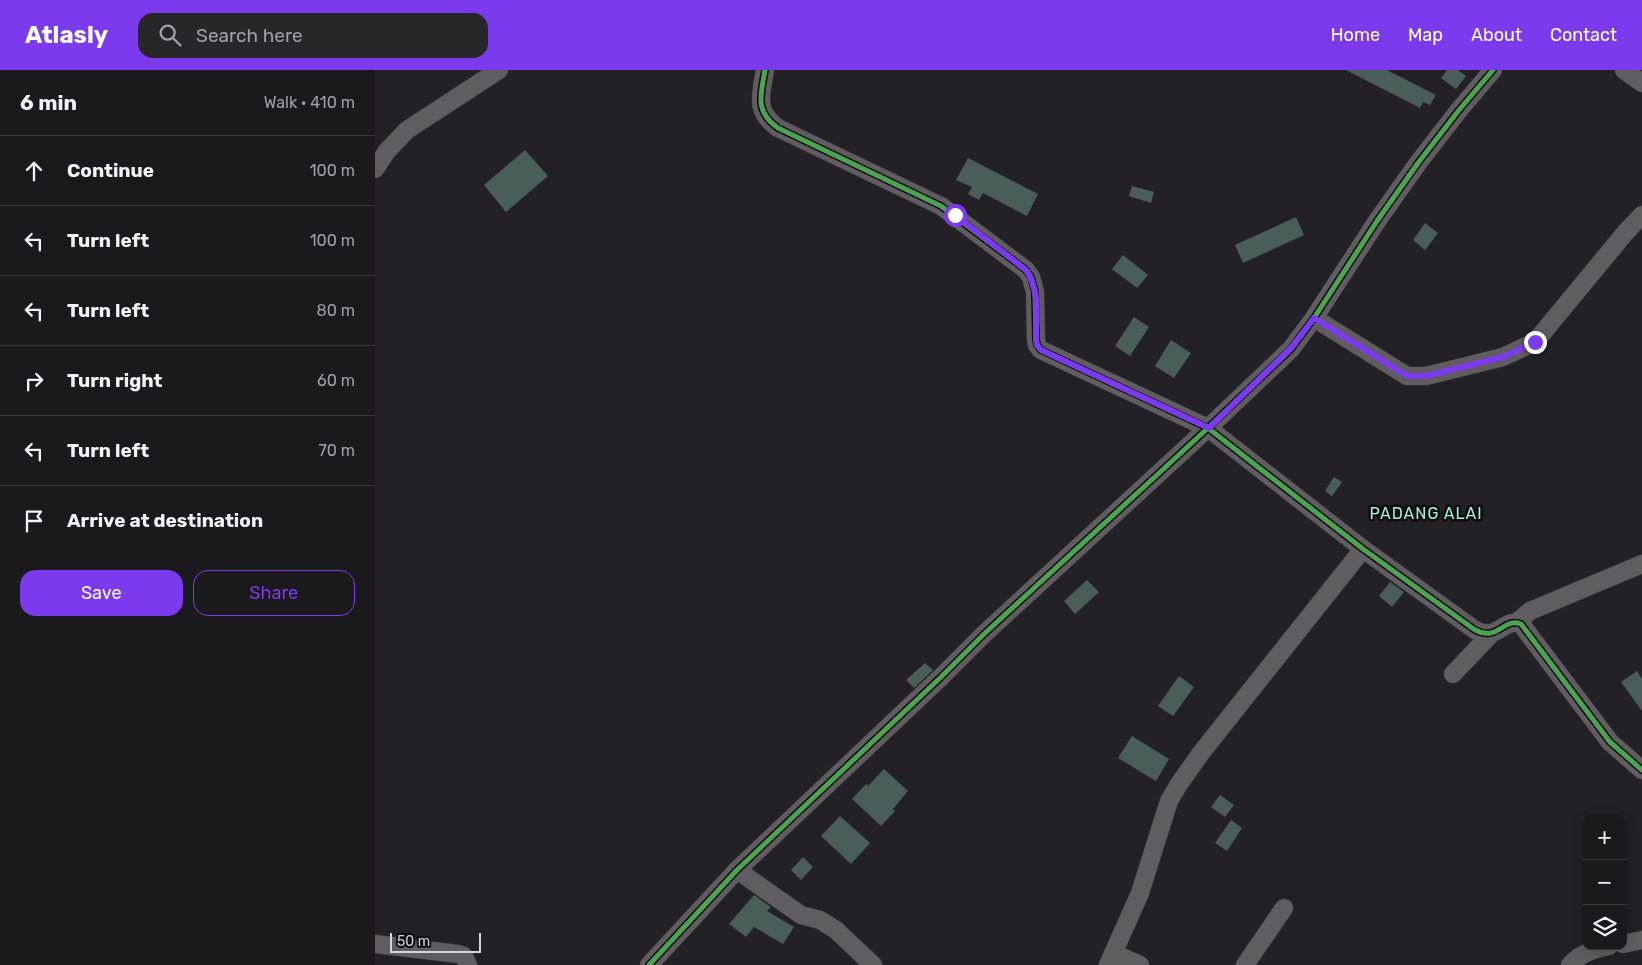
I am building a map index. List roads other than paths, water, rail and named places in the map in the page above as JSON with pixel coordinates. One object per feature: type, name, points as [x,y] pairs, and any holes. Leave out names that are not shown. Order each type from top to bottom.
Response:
[{"type":"street","points":[[375,169],[387,151],[407,130],[499,70]]},
{"type":"street","points":[[765,70],[760,102],[763,114],[770,123],[941,206],[1026,270],[1034,285],[1036,339],[1037,345],[1041,350],[1209,428],[1363,549],[1475,630],[1483,634],[1491,634]]},
{"type":"street","points":[[649,965],[737,870],[984,634],[1209,428],[1291,348],[1314,318],[1377,221],[1418,163],[1493,70]]},
{"type":"street","points":[[1624,70],[1642,83]]},
{"type":"street","points":[[1314,318],[1407,376],[1426,376],[1503,357],[1535,342],[1642,215]]},
{"type":"street","points":[[1140,965],[1110,959],[1140,893],[1169,801],[1201,753],[1363,549]]},
{"type":"street","points":[[1453,674],[1491,634],[1512,622],[1517,622],[1530,611],[1642,564]]},
{"type":"street","points":[[1517,622],[1521,624],[1610,742],[1642,770]]},
{"type":"street","points":[[737,870],[801,915],[820,920],[836,930],[873,965]]},
{"type":"street","points":[[1245,965],[1284,908]]},
{"type":"street","points":[[1627,943],[1642,940]]},
{"type":"street","points":[[379,945],[458,954],[464,956],[468,965]]},
{"type":"street","points":[[1570,965],[1582,954],[1592,950]]},
{"type":"district","name":"PADANG ALAI","points":[[1426,513]]}]
